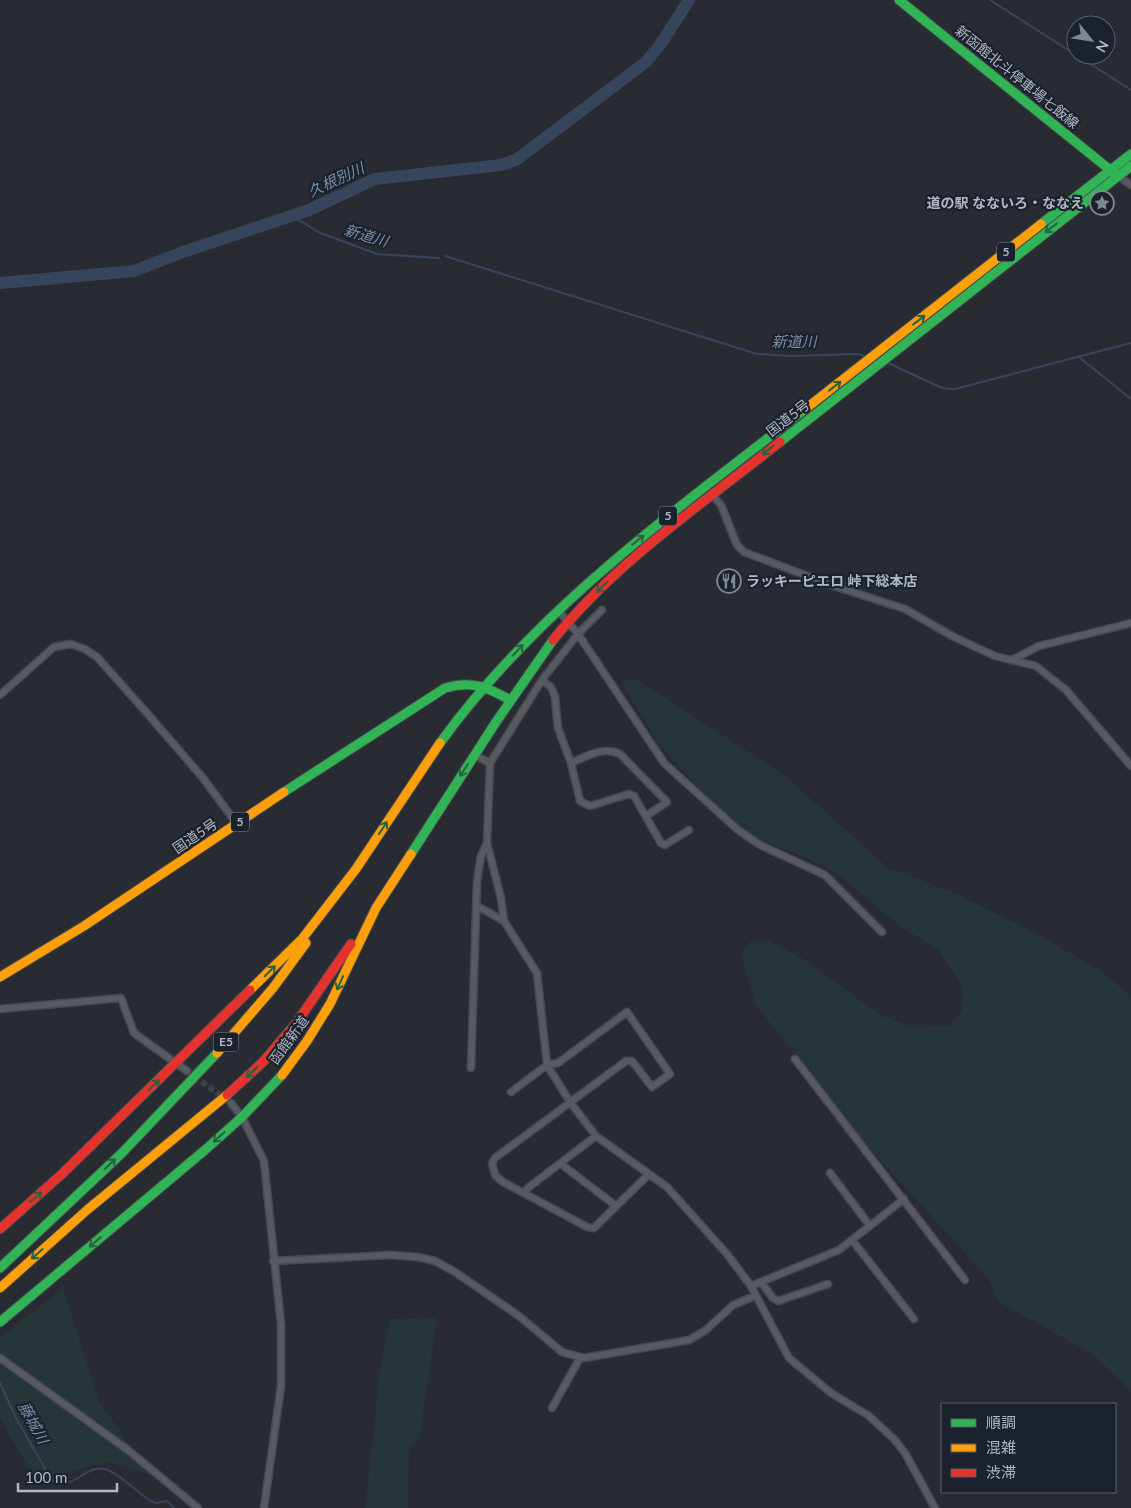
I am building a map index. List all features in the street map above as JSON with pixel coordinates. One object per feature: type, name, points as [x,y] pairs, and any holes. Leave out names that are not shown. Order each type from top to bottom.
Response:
[{"type":"main road","name":"新函館北斗停車場七飯線","points":[[899,0],[1114,173]]},
{"type":"main road","name":"国道5号","points":[[0,977],[36,957],[127,899],[361,740],[445,688],[460,683],[485,686],[510,700],[568,622],[623,567],[876,367],[1114,173],[1131,154]]},
{"type":"main road","name":"国道5号","points":[[485,686],[558,610],[605,567],[881,350],[1114,173],[1131,166]]},
{"type":"main road","name":"5","points":[[0,1229],[62,1174],[302,939],[356,869],[422,768],[485,686]]},
{"type":"main road","name":"函館新道","points":[[0,1322],[242,1117],[280,1077],[307,1041],[337,992],[355,949],[376,908],[510,700]]},
{"type":"main road","name":"E5","points":[[0,1268],[150,1124],[241,1025],[300,952],[356,869]]},
{"type":"main road","points":[[0,1288],[87,1210],[200,1119],[262,1062],[297,1022],[376,908]]},
{"type":"street","points":[[1114,173],[1131,185]]},
{"type":"street","points":[[706,487],[721,505],[737,545],[744,552],[834,586],[905,609],[974,647],[1036,666],[1051,676],[1101,729],[1131,766]]},
{"type":"street","points":[[558,610],[578,634],[664,763],[738,830],[760,845],[825,874],[882,932]]},
{"type":"street","points":[[602,610],[578,634],[542,680],[490,763],[487,842],[501,898],[504,921],[537,973],[546,1065],[570,1102],[596,1136],[675,1195],[727,1254],[751,1286],[789,1358],[831,1393],[870,1416],[885,1429],[905,1453],[935,1508]]},
{"type":"street","points":[[1012,660],[1039,646],[1131,623]]},
{"type":"street","points":[[0,695],[54,647],[70,644],[85,649],[97,657],[146,712],[203,778],[237,824]]},
{"type":"street","points":[[542,680],[552,687],[555,697],[558,728],[571,763],[580,801],[590,806],[629,794],[634,796],[665,845],[689,830]]},
{"type":"street","points":[[571,763],[598,752],[614,751],[620,754],[667,802],[646,816]]},
{"type":"street","points":[[474,755],[490,763]]},
{"type":"street","points":[[471,1068],[477,906],[481,856],[487,842]]},
{"type":"street","points":[[477,906],[504,921]]},
{"type":"street","points":[[0,1009],[122,998],[134,1034],[187,1071]]},
{"type":"street","points":[[511,1092],[546,1065],[558,1063],[627,1012],[670,1074],[652,1087],[632,1061],[626,1061],[492,1163],[495,1175],[503,1182],[587,1228],[594,1228],[648,1175]]},
{"type":"street","points":[[795,1059],[966,1280]]},
{"type":"street","points":[[231,1103],[242,1117],[264,1161],[281,1324],[282,1362],[264,1508]]},
{"type":"street","points":[[524,1193],[529,1187],[596,1136]]},
{"type":"street","points":[[561,1164],[616,1206]]},
{"type":"street","points":[[830,1173],[870,1226]]},
{"type":"street","points":[[751,1286],[839,1250],[904,1199]]},
{"type":"street","points":[[852,1240],[914,1319]]},
{"type":"street","points":[[273,1261],[391,1255],[418,1256],[435,1261],[455,1272],[519,1316],[562,1352],[580,1358],[688,1340],[706,1330],[733,1306],[755,1296]]},
{"type":"street","points":[[761,1282],[773,1298],[778,1301],[828,1284]]},
{"type":"street","points":[[0,1358],[128,1450],[198,1508]]},
{"type":"street","points":[[552,1408],[580,1358]]},
{"type":"shaded area","points":[[636,679],[784,775],[887,867],[957,894],[1030,930],[1103,972],[1131,997],[1131,1391],[1093,1354],[999,1302],[989,1279],[863,1141],[756,1005],[741,956],[751,941],[766,939],[805,960],[882,1016],[915,1028],[950,1025],[962,1010],[963,988],[938,949],[901,927],[844,879],[821,864],[754,837],[725,816],[660,746],[621,682]]},
{"type":"shaded area","points":[[63,1288],[99,1401],[150,1475],[107,1462],[39,1479],[28,1466],[0,1419],[0,1338]]},
{"type":"shaded area","points":[[437,1318],[419,1440],[409,1447],[408,1508],[365,1508],[381,1363],[390,1319]]},
{"type":"waterway","name":"久根別川","points":[[0,283],[134,271],[183,252],[309,210],[375,179],[501,165],[516,160],[646,62],[660,45],[689,0]]},
{"type":"waterway","points":[[990,0],[1066,49]]},
{"type":"waterway","points":[[1092,65],[1131,90]]},
{"type":"waterway","name":"新道川","points":[[293,216],[318,232],[377,254],[439,258]]},
{"type":"waterway","name":"新道川","points":[[445,256],[757,354],[792,356],[858,354],[865,356]]},
{"type":"waterway","name":"新道川","points":[[888,363],[942,388],[955,389],[1131,343]]},
{"type":"waterway","name":"新道川","points":[[1079,357],[1131,399]]},
{"type":"waterway","name":"藤城川","points":[[0,1383],[16,1418],[51,1479],[58,1484],[64,1484],[92,1470],[105,1469],[118,1476],[152,1502],[167,1501],[174,1508]]},
{"type":"tunnel","points":[[187,1071],[226,1099]]},
{"type":"traffic: fast","points":[[899,0],[1114,173]]},
{"type":"traffic: fast","points":[[1041,224],[1131,154]]},
{"type":"traffic: fast","points":[[780,442],[1131,166]]},
{"type":"traffic: fast","points":[[440,743],[478,694],[564,605],[658,524],[804,410]]},
{"type":"traffic: fast","points":[[411,854],[496,722],[553,640]]},
{"type":"traffic: fast","points":[[284,792],[445,688],[463,685],[479,686],[510,700]]},
{"type":"traffic: fast","points":[[0,1268],[122,1153],[217,1053]]},
{"type":"traffic: fast","points":[[0,1322],[205,1150],[242,1117],[282,1075]]},
{"type":"traffic: slow","points":[[804,410],[1041,224]]},
{"type":"traffic: slow","points":[[250,990],[302,939],[356,869],[440,743]]},
{"type":"traffic: slow","points":[[0,977],[84,926],[284,792]]},
{"type":"traffic: slow","points":[[282,1075],[307,1041],[330,1004],[376,908],[411,854]]},
{"type":"traffic: slow","points":[[217,1053],[273,988],[306,943]]},
{"type":"traffic: slow","points":[[0,1288],[87,1210],[227,1095]]},
{"type":"traffic: jam","points":[[553,640],[604,585],[632,559],[780,442]]},
{"type":"traffic: jam","points":[[227,1095],[263,1062],[297,1022],[351,944]]},
{"type":"traffic: jam","points":[[0,1229],[62,1174],[250,990]]},
{"type":"place","name":"道の駅 なないろ・ななえ","points":[[1102,203]]},
{"type":"place","name":"ラッキーピエロ 峠下総本店","points":[[729,581]]}]
